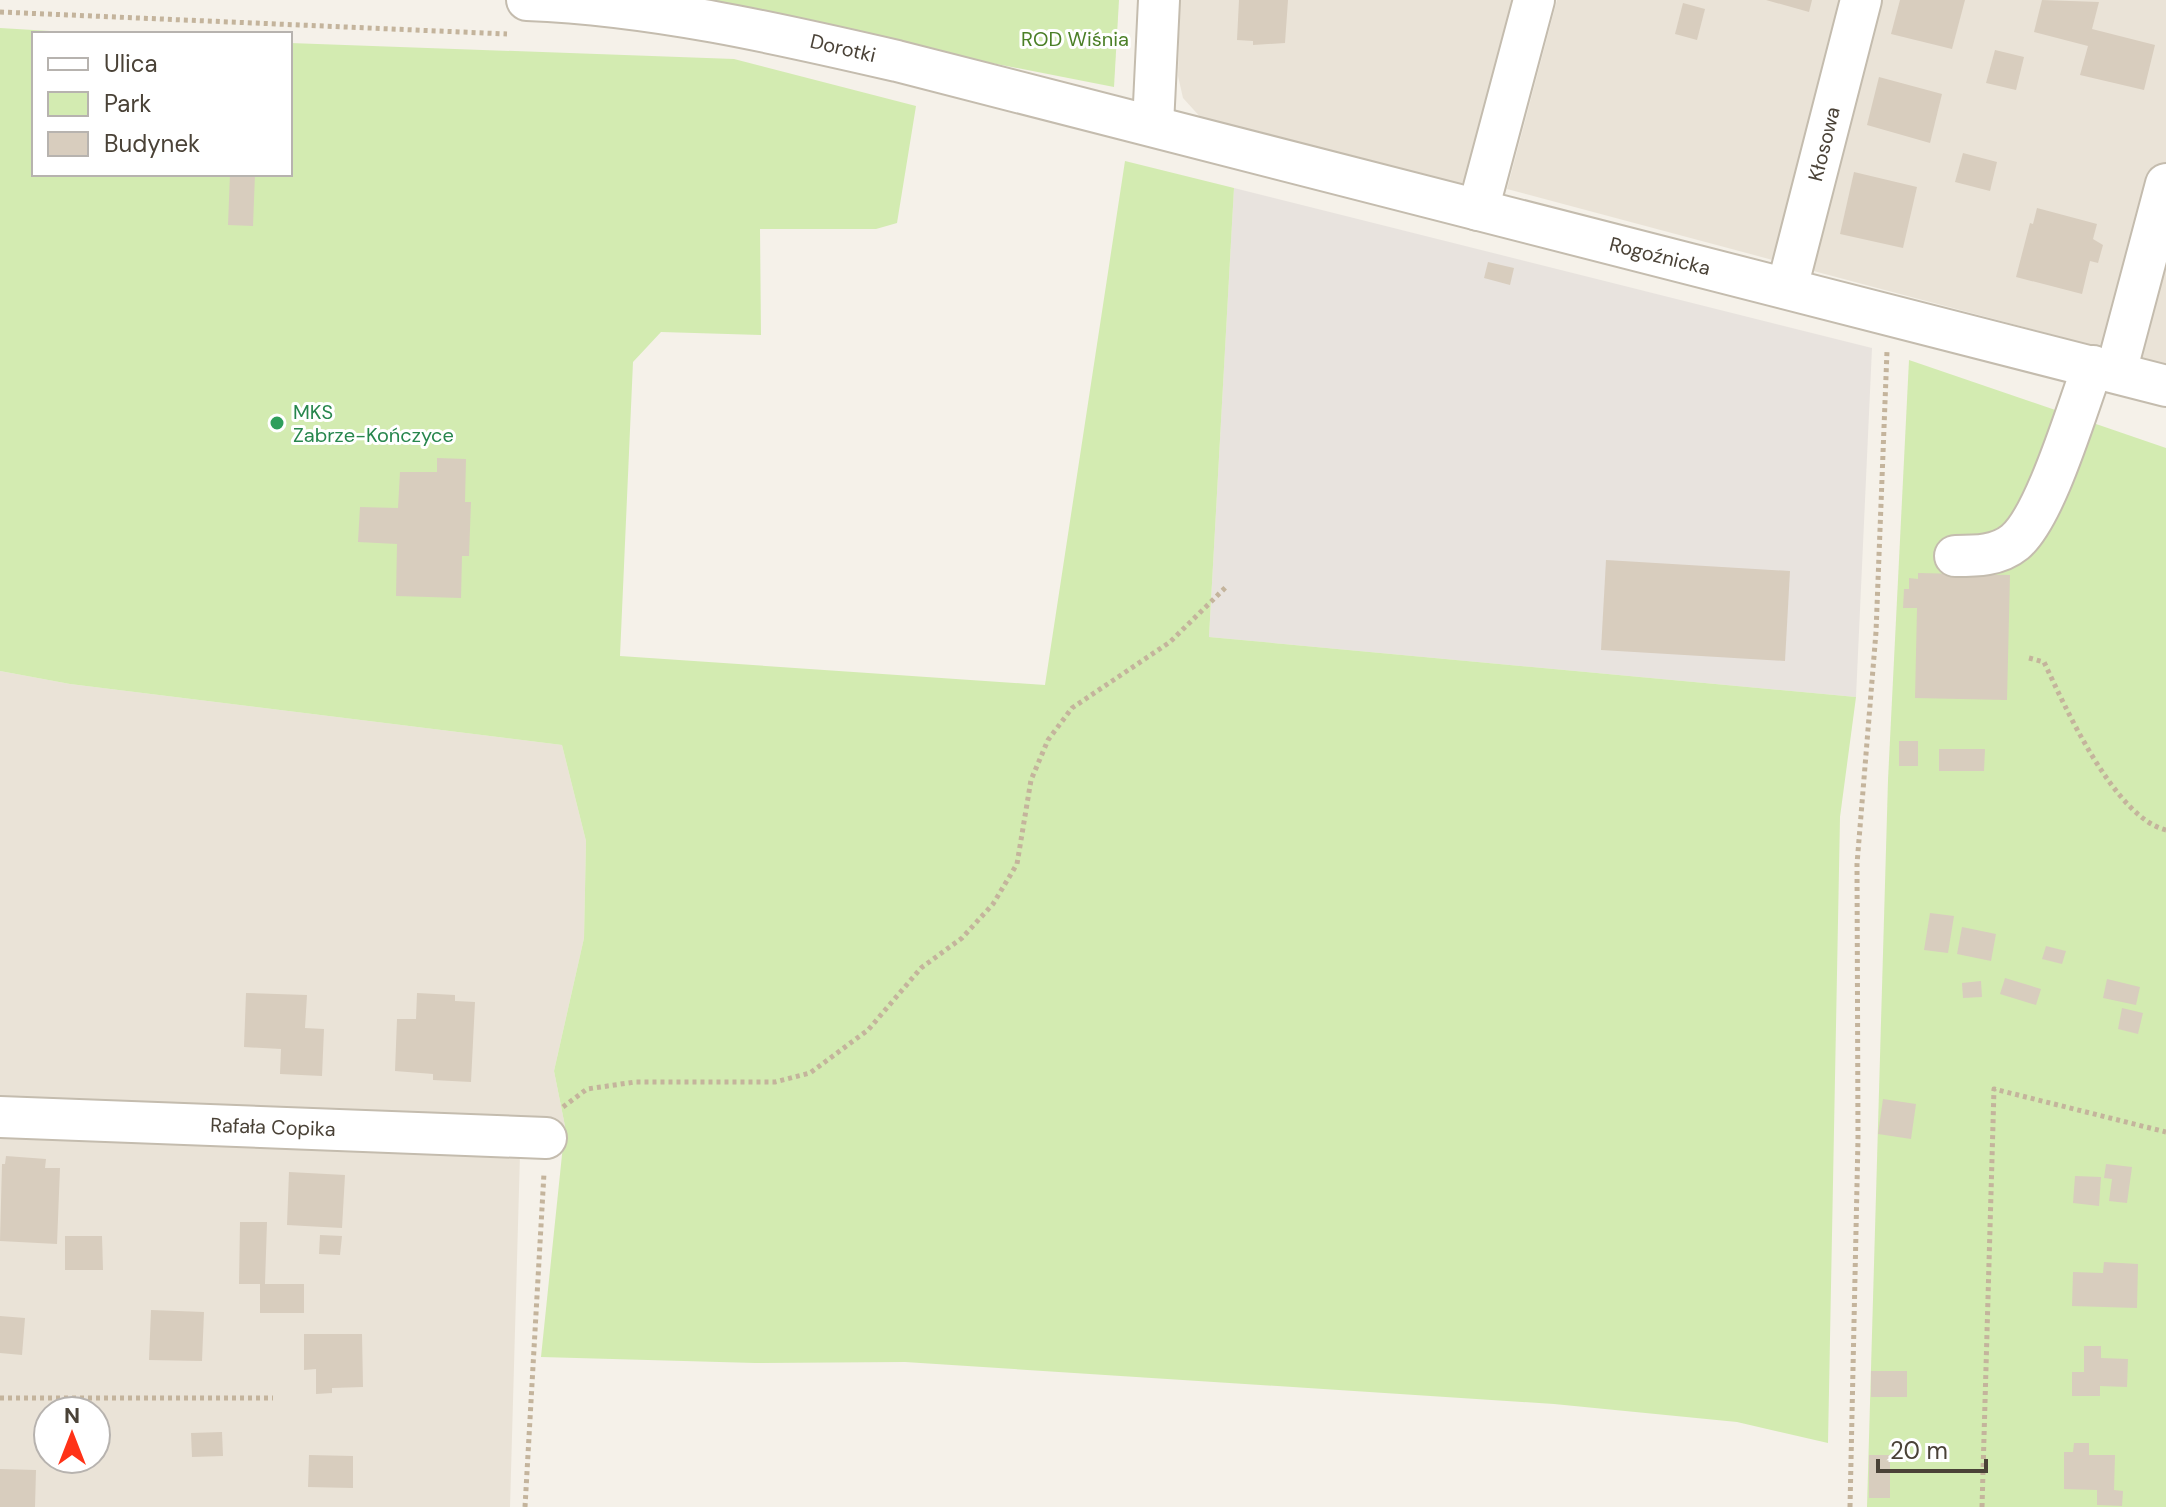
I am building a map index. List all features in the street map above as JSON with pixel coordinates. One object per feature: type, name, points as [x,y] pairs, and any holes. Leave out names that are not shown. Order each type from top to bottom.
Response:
[{"type":"street","points":[[1153,125],[1159,0]]},
{"type":"street","points":[[1478,210],[1534,0]]},
{"type":"street","name":"Kłosowa","points":[[1787,288],[1861,0]]},
{"type":"street","name":"Dorotki","points":[[519,17],[638,10],[771,32],[1153,125]]},
{"type":"street","name":"Rogoźnicka","points":[[1153,125],[2166,386]]},
{"type":"street","points":[[1955,556],[1995,553],[2013,543],[2029,527],[2104,369],[2166,184]]},
{"type":"street","name":"Rafała Copika","points":[[0,1117],[546,1138]]},
{"type":"path","points":[[0,12],[519,17]]},
{"type":"path","points":[[1850,1507],[1858,1139],[1857,864],[1876,632],[1888,314]]},
{"type":"path","points":[[525,1507],[546,1138],[561,1109],[587,1089],[635,1082],[775,1082],[810,1073],[868,1030],[921,968],[962,938],[993,904],[1017,864],[1031,780],[1048,740],[1072,708],[1170,642],[1227,586]]},
{"type":"path","points":[[2029,658],[2044,662],[2071,717],[2107,778],[2145,821],[2166,830]]},
{"type":"path","points":[[1982,1507],[1994,1089],[2166,1132]]},
{"type":"path","points":[[0,1398],[273,1398]]},
{"type":"shaded area","points":[[1180,0],[1517,0],[1470,178],[1452,189],[1203,120],[1183,98],[1178,76]]},
{"type":"shaded area","points":[[1557,0],[2166,0],[2166,365],[1507,189]]},
{"type":"shaded area","points":[[1234,188],[1872,348],[1856,697],[1209,637]]},
{"type":"shaded area","points":[[0,671],[70,684],[562,745],[586,841],[584,938],[554,1071],[565,1126],[521,1119],[510,1507],[0,1507]]},
{"type":"green space","name":"ROD Wiśnia","points":[[671,0],[1119,0],[1114,87]]},
{"type":"green space","points":[[0,28],[67,32],[32,32],[32,176],[292,176],[292,43],[734,59],[916,106],[897,223],[876,229],[760,229],[761,335],[661,332],[633,362],[620,656],[1045,685],[1125,161],[1234,188],[1209,637],[1856,697],[1840,817],[1828,1443],[1737,1422],[1554,1404],[905,1362],[755,1363],[541,1357],[565,1126],[554,1071],[584,938],[586,841],[562,745],[70,684],[0,671]]},
{"type":"green space","points":[[1909,360],[2166,448],[2166,1507],[1867,1507],[1888,780]]},
{"type":"building","points":[[1239,0],[1288,0],[1285,43],[1253,45],[1253,41],[1237,40]]},
{"type":"building","points":[[1766,0],[1812,0],[1809,12]]},
{"type":"building","points":[[1900,0],[1965,0],[1952,49],[1891,34]]},
{"type":"building","points":[[2042,0],[2099,2],[2092,29],[2155,45],[2144,90],[2080,75],[2088,46],[2034,32]]},
{"type":"building","points":[[1683,3],[1705,9],[1697,40],[1675,34]]},
{"type":"building","points":[[1995,50],[2024,57],[2016,90],[1986,83]]},
{"type":"building","points":[[1879,77],[1942,94],[1930,143],[1867,125]]},
{"type":"building","points":[[1963,153],[1997,162],[1990,191],[1955,182]]},
{"type":"building","points":[[1854,172],[1917,187],[1903,248],[1840,234]]},
{"type":"building","points":[[230,176],[255,176],[253,226],[228,225]]},
{"type":"building","points":[[2037,208],[2097,224],[2093,239],[2103,245],[2098,263],[2090,261],[2082,294],[2016,277]]},
{"type":"building","points":[[1488,262],[1514,268],[1510,285],[1484,278]]},
{"type":"building","points":[[437,458],[466,459],[465,502],[471,502],[469,556],[462,556],[461,598],[396,596],[397,544],[358,542],[360,507],[398,508],[400,472],[437,472]]},
{"type":"building","points":[[1606,560],[1790,571],[1785,661],[1601,650]]},
{"type":"building","points":[[1918,573],[2010,575],[2007,700],[1915,698],[1917,608],[1903,608],[1904,589],[1909,589],[1909,578],[1918,579]]},
{"type":"building","points":[[1899,741],[1918,741],[1918,766],[1899,766]]},
{"type":"building","points":[[1939,749],[1985,749],[1984,771],[1939,771]]},
{"type":"building","points":[[1930,913],[1954,916],[1948,953],[1924,950]]},
{"type":"building","points":[[1962,927],[1996,934],[1991,961],[1957,954]]},
{"type":"building","points":[[2046,946],[2066,951],[2062,964],[2042,959]]},
{"type":"building","points":[[2005,978],[2041,989],[2036,1005],[2000,994]]},
{"type":"building","points":[[2107,979],[2140,987],[2136,1005],[2103,998]]},
{"type":"building","points":[[1981,981],[1982,997],[1963,998],[1962,983]]},
{"type":"building","points":[[246,993],[307,995],[305,1028],[324,1029],[322,1076],[280,1074],[281,1049],[244,1047]]},
{"type":"building","points":[[417,993],[455,995],[455,1001],[475,1002],[471,1082],[433,1080],[433,1074],[395,1071],[397,1019],[416,1019]]},
{"type":"building","points":[[2122,1008],[2143,1013],[2138,1034],[2118,1029]]},
{"type":"building","points":[[1883,1099],[1916,1104],[1911,1139],[1878,1134]]},
{"type":"building","points":[[6,1156],[46,1159],[45,1168],[60,1168],[57,1244],[0,1241],[2,1164],[5,1164]]},
{"type":"building","points":[[2106,1164],[2132,1167],[2127,1203],[2109,1201],[2112,1179],[2104,1178]]},
{"type":"building","points":[[289,1172],[345,1175],[342,1228],[287,1225]]},
{"type":"building","points":[[2075,1176],[2101,1177],[2099,1206],[2073,1203]]},
{"type":"building","points":[[240,1222],[267,1222],[265,1284],[304,1284],[304,1313],[260,1313],[260,1284],[239,1284]]},
{"type":"building","points":[[320,1235],[342,1236],[340,1255],[319,1254]]},
{"type":"building","points":[[65,1236],[102,1236],[103,1270],[65,1270]]},
{"type":"building","points":[[2104,1262],[2138,1264],[2137,1308],[2072,1306],[2073,1272],[2103,1273]]},
{"type":"building","points":[[151,1310],[204,1312],[202,1361],[149,1360]]},
{"type":"building","points":[[0,1316],[25,1318],[22,1355],[0,1353]]},
{"type":"building","points":[[304,1334],[362,1334],[363,1387],[332,1388],[332,1393],[316,1394],[316,1369],[304,1370]]},
{"type":"building","points":[[2084,1346],[2101,1346],[2101,1358],[2128,1359],[2127,1387],[2100,1386],[2100,1396],[2072,1396],[2072,1372],[2084,1372]]},
{"type":"building","points":[[1871,1371],[1907,1371],[1907,1397],[1871,1397]]},
{"type":"building","points":[[222,1432],[223,1456],[192,1457],[191,1433]]},
{"type":"building","points":[[2074,1443],[2089,1443],[2089,1455],[2115,1455],[2114,1490],[2123,1491],[2122,1506],[2097,1505],[2097,1490],[2064,1489],[2064,1452],[2073,1452]]},
{"type":"building","points":[[309,1455],[353,1456],[353,1488],[308,1487]]},
{"type":"building","points":[[1869,1455],[1890,1455],[1890,1498],[1869,1498]]},
{"type":"building","points":[[0,1469],[32,1470],[32,1475],[36,1475],[35,1507],[0,1507]]},
{"type":"place","name":"MKS Zabrze-Kończyce","points":[[277,423]]}]
